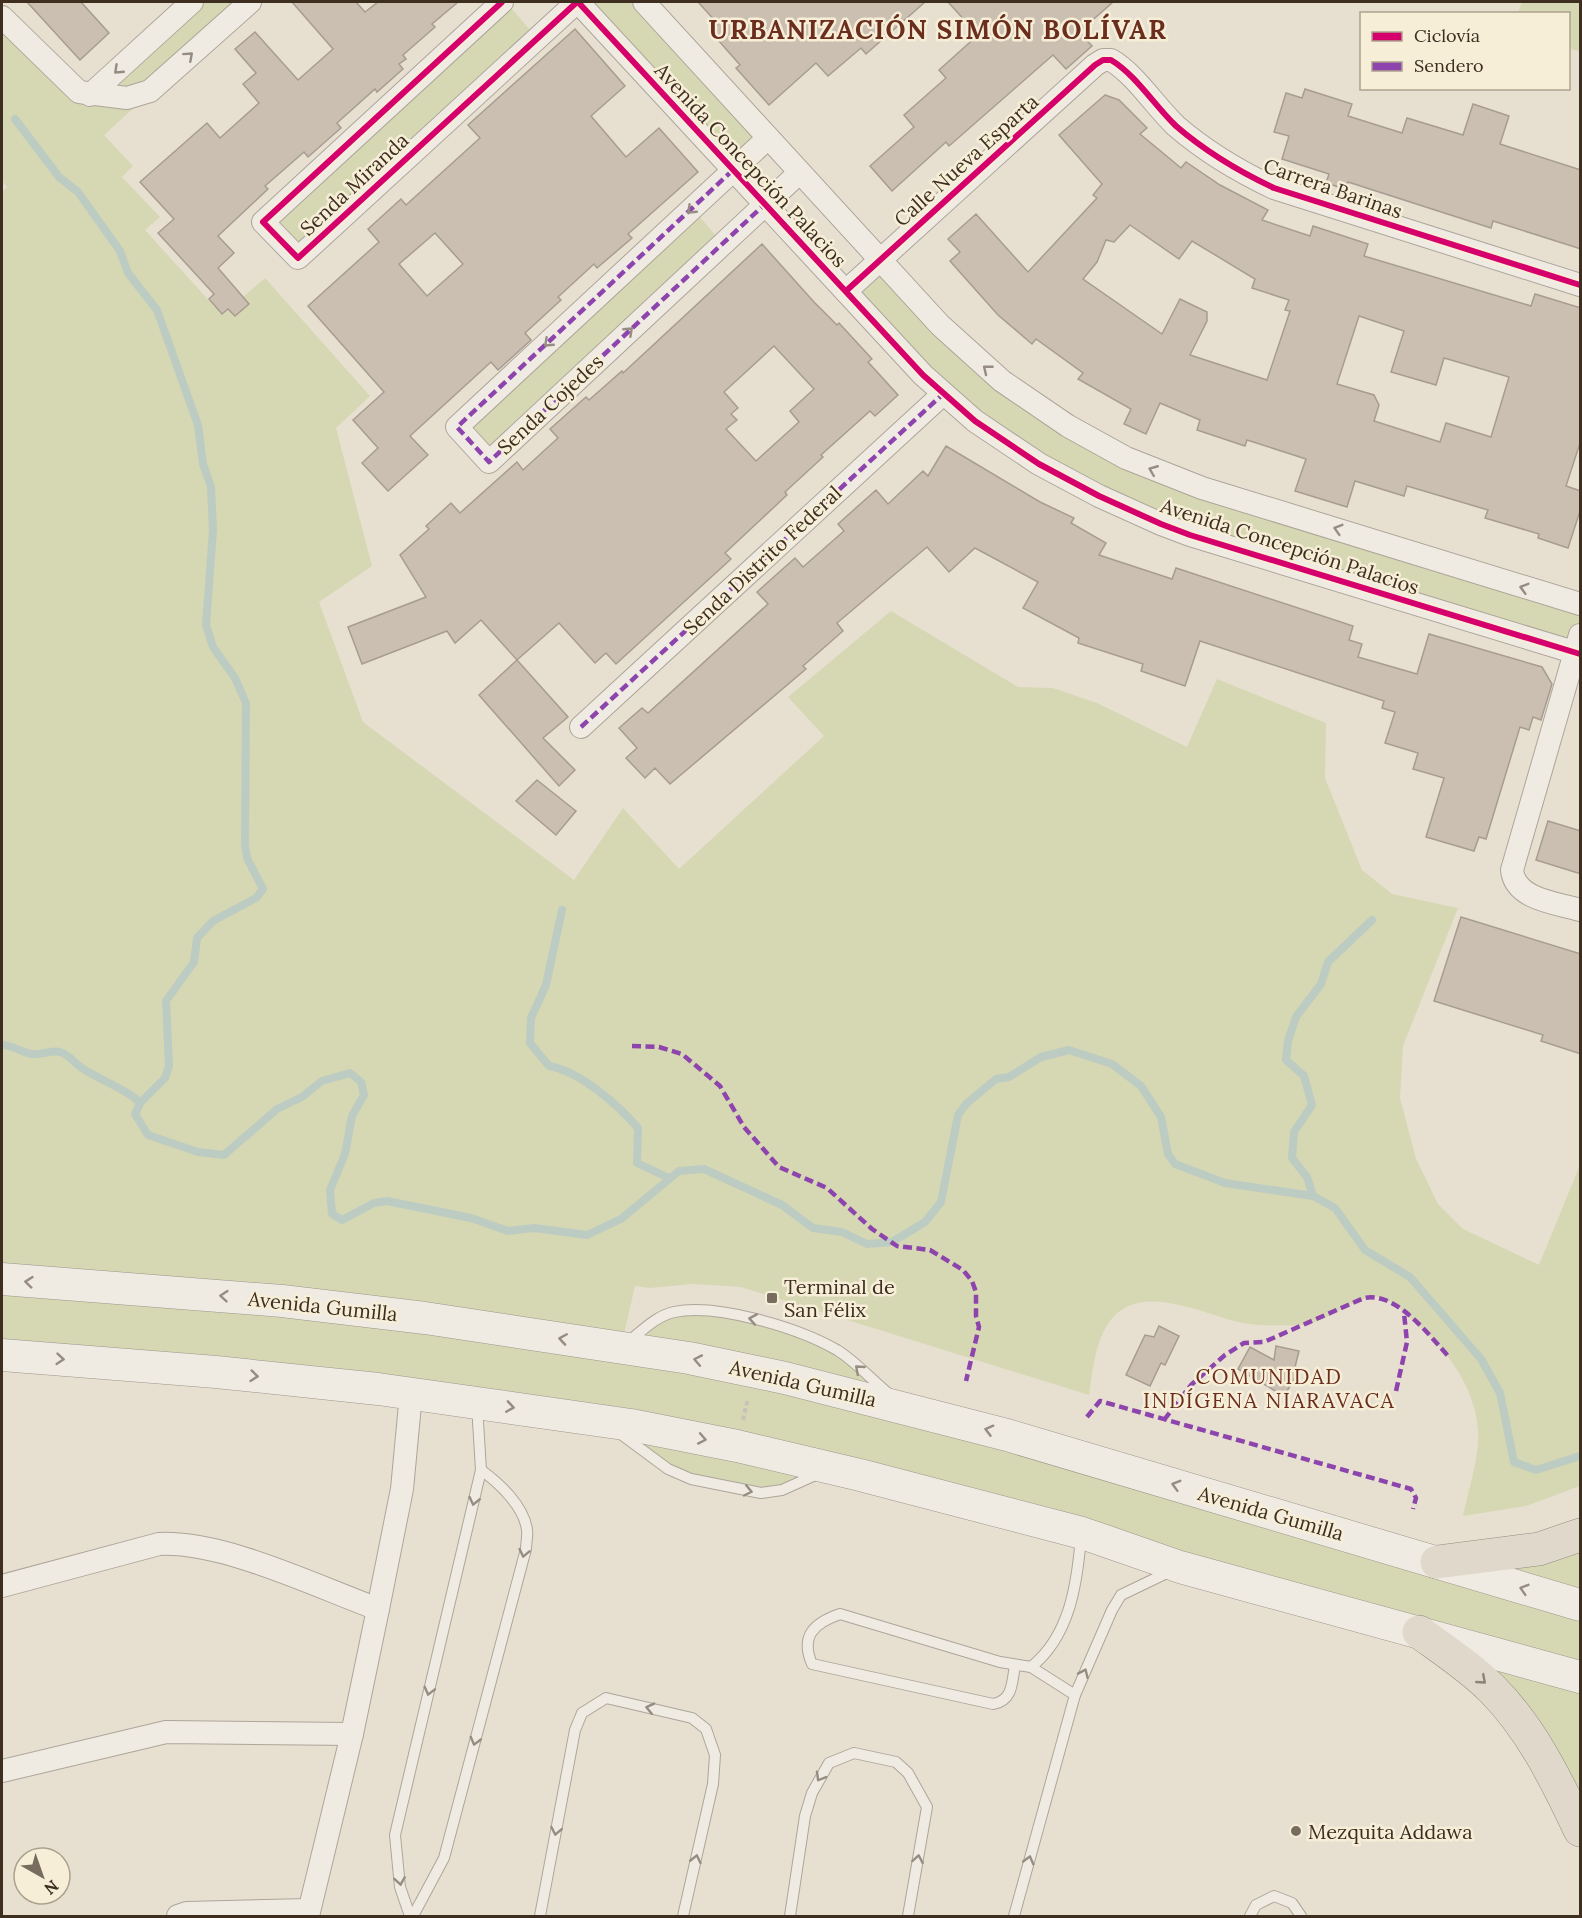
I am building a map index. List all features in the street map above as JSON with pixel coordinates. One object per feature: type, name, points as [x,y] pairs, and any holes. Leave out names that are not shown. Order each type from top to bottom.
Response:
[{"type":"highway","points":[[1437,1562],[1539,1549],[1581,1535]]},
{"type":"highway","points":[[1419,1632],[1460,1661],[1492,1689],[1519,1721],[1545,1762],[1581,1830]]},
{"type":"main road","name":"Avenida Gumilla","points":[[2,1279],[282,1301],[425,1318],[621,1348],[754,1372],[903,1407],[1581,1605]]},
{"type":"main road","points":[[2,1355],[216,1372],[477,1401],[737,1446],[1082,1533],[1180,1567],[1581,1677]]},
{"type":"street","points":[[90,95],[192,2]]},
{"type":"street","points":[[2,17],[79,92],[127,98],[145,94],[250,2]]},
{"type":"street","name":"Senda Miranda","points":[[502,2],[263,222],[298,258],[577,2]]},
{"type":"street","name":"Avenida Concepción Palacios","points":[[577,2],[846,291],[894,346],[942,394],[975,421],[1039,464],[1099,496],[1190,535],[1579,647]]},
{"type":"street","name":"Avenida Concepción Palacios","points":[[644,2],[940,325],[995,376],[1068,426],[1126,458],[1202,488],[1581,604]]},
{"type":"street","name":"Calle Nueva Esparta","points":[[846,291],[1095,65],[1103,60],[1111,60]]},
{"type":"street","name":"Carrera Barinas","points":[[1111,60],[1175,125],[1234,169],[1274,188],[1581,285]]},
{"type":"street","name":"Senda Cojedes","points":[[768,138],[457,428],[489,462],[799,173]]},
{"type":"street","name":"Senda Distrito Federal","points":[[581,727],[942,394]]},
{"type":"street","points":[[1579,647],[1514,856],[1512,870],[1518,886],[1541,899],[1581,910]]},
{"type":"street","points":[[178,1917],[187,1913],[308,1913],[352,1734],[402,1489],[411,1394]]},
{"type":"street","points":[[2,1586],[159,1544],[181,1543],[236,1556],[378,1609]]},
{"type":"street","points":[[2,1771],[166,1732],[352,1734]]},
{"type":"lane","points":[[621,1348],[657,1318],[674,1312],[708,1311],[765,1321],[809,1336],[839,1351],[903,1407]]},
{"type":"lane","points":[[412,1917],[400,1887],[395,1835],[481,1470],[477,1401]]},
{"type":"lane","points":[[603,1422],[668,1469],[691,1479],[761,1493],[782,1490],[831,1468]]},
{"type":"lane","points":[[412,1917],[444,1858],[526,1549],[527,1529],[518,1508],[495,1480],[481,1470]]},
{"type":"lane","points":[[1031,1667],[1045,1656],[1060,1632],[1077,1583],[1082,1533]]},
{"type":"lane","points":[[1014,1917],[1075,1695],[1121,1596],[1150,1579],[1180,1567]]},
{"type":"lane","points":[[1016,1665],[1007,1698],[1003,1702],[993,1704],[812,1664],[807,1653],[811,1631],[822,1620],[840,1614],[1016,1665],[1031,1667],[1075,1695]]},
{"type":"lane","points":[[540,1917],[575,1730],[582,1713],[606,1698],[692,1718],[706,1729],[716,1755],[713,1784],[683,1917]]},
{"type":"lane","points":[[790,1917],[806,1816],[812,1793],[829,1763],[854,1753],[896,1762],[919,1788],[927,1807],[908,1917]]},
{"type":"lane","points":[[1250,1917],[1256,1905],[1274,1896],[1292,1903],[1301,1917]]},
{"type":"path","points":[[737,1446],[754,1372]]},
{"type":"green space","points":[[189,2],[250,2],[104,135],[133,166],[122,177],[160,217],[145,230],[222,315],[265,278],[370,396],[336,428],[372,566],[319,602],[363,722],[574,880],[623,808],[679,869],[824,736],[788,697],[891,611],[1018,687],[1053,688],[1097,703],[1187,747],[1217,679],[1326,723],[1325,778],[1362,870],[1392,894],[1458,908],[1403,1046],[1400,1098],[1416,1159],[1438,1204],[1463,1229],[1539,1265],[1580,1165],[1580,1486],[1526,1506],[1463,1516],[1478,1443],[1475,1409],[1469,1393],[1453,1364],[1431,1337],[1399,1308],[1374,1296],[1356,1302],[1320,1320],[1302,1325],[1243,1323],[1167,1302],[1130,1305],[1115,1315],[1103,1333],[1095,1355],[1089,1395],[741,1287],[693,1284],[650,1288],[635,1286],[621,1347],[674,1312],[765,1321],[839,1351],[903,1407],[1437,1562],[1580,1535],[1580,1830],[1460,1661],[832,1468],[761,1493],[691,1479],[603,1421],[2,1355],[2,192],[7,187],[2,181],[2,22],[76,103]]},
{"type":"green space","points":[[506,2],[537,38],[298,258],[263,222]]},
{"type":"green space","points":[[578,2],[644,2],[768,138],[733,170]]},
{"type":"green space","points":[[1522,2],[1580,2],[1580,52],[1570,48],[1570,12],[1518,12]]},
{"type":"green space","points":[[692,208],[723,244],[489,462],[457,427]]},
{"type":"green space","points":[[880,261],[912,297],[1094,442],[1580,604],[1580,654],[1226,545],[1039,464],[846,291]]},
{"type":"building","points":[[27,2],[81,2],[109,33],[80,60]]},
{"type":"building","points":[[292,2],[356,2],[365,12],[378,2],[458,2],[432,24],[435,27],[403,55],[406,59],[399,64],[403,69],[377,92],[375,89],[337,123],[341,128],[308,157],[304,152],[265,186],[268,189],[218,236],[234,253],[218,268],[249,304],[235,316],[228,309],[222,314],[209,299],[214,294],[158,233],[174,219],[140,182],[207,123],[220,138],[259,103],[243,84],[256,73],[235,49],[255,32],[298,80],[333,49]]},
{"type":"building","points":[[698,2],[925,2],[866,54],[861,48],[828,76],[816,63],[769,105],[736,68],[740,65],[711,32],[718,24]]},
{"type":"building","points":[[948,2],[1113,2],[1079,32],[1092,46],[1066,69],[1053,55],[949,146],[946,142],[892,191],[870,166],[914,127],[904,115],[946,78],[939,70],[978,35]]},
{"type":"building","points":[[575,29],[625,86],[591,116],[626,157],[659,128],[698,172],[628,234],[632,238],[597,268],[594,264],[558,297],[561,300],[525,333],[531,340],[498,370],[491,362],[410,436],[428,455],[388,491],[362,463],[378,448],[353,420],[384,392],[308,306],[379,242],[368,229],[401,199],[406,205],[480,138],[468,125]],"holes":[[[435,233],[463,264],[427,296],[399,264]]]},
{"type":"building","points":[[1305,89],[1352,104],[1348,116],[1402,133],[1407,118],[1463,135],[1473,104],[1509,116],[1500,144],[1581,170],[1581,249],[1493,221],[1491,228],[1348,182],[1345,189],[1326,183],[1329,174],[1282,159],[1289,136],[1274,132],[1286,93],[1302,98]]},
{"type":"building","points":[[1105,95],[1119,100],[1147,128],[1140,134],[1181,168],[1186,162],[1220,185],[1268,210],[1262,220],[1310,236],[1313,226],[1368,244],[1364,256],[1531,306],[1535,294],[1581,308],[1581,440],[1566,486],[1581,491],[1581,508],[1568,548],[1538,538],[1539,534],[1485,518],[1488,510],[1407,486],[1404,496],[1355,481],[1347,507],[1295,491],[1306,459],[1247,440],[1245,446],[1197,430],[1200,420],[1160,403],[1146,434],[1124,424],[1131,409],[1078,379],[1083,373],[1036,339],[1032,344],[998,315],[950,261],[960,252],[948,239],[976,214],[1028,272],[1097,198],[1093,195],[1102,184],[1059,135]],"holes":[[[1130,225],[1179,259],[1192,241],[1255,279],[1252,288],[1289,300],[1285,310],[1290,311],[1267,380],[1190,355],[1207,321],[1207,312],[1180,299],[1162,334],[1083,279],[1097,262],[1106,240],[1114,242]],[[1359,316],[1404,331],[1391,372],[1436,385],[1444,358],[1509,377],[1491,437],[1446,423],[1440,442],[1374,421],[1379,405],[1374,395],[1337,384]]]},
{"type":"building","points":[[762,244],[814,302],[837,325],[839,323],[872,359],[868,362],[898,395],[875,416],[870,411],[821,455],[823,457],[785,492],[787,495],[725,553],[731,559],[616,664],[606,653],[595,663],[559,623],[517,660],[481,620],[455,643],[447,631],[362,664],[348,627],[426,597],[400,555],[429,529],[426,526],[451,503],[460,513],[517,462],[523,470],[558,438],[550,429],[586,397],[589,400],[622,371],[623,373]],"holes":[[[774,346],[814,389],[790,411],[799,422],[756,461],[726,429],[737,420],[731,414],[738,408],[724,392]]]},
{"type":"building","points":[[946,446],[1040,502],[1074,518],[1071,523],[1106,543],[1099,555],[1172,579],[1176,568],[1353,626],[1349,640],[1362,644],[1358,657],[1417,674],[1429,634],[1542,667],[1552,684],[1541,720],[1533,717],[1529,730],[1520,727],[1486,839],[1479,837],[1474,851],[1426,837],[1444,778],[1413,769],[1418,753],[1385,743],[1395,712],[1382,708],[1384,701],[1200,641],[1185,686],[1141,671],[1143,664],[1078,643],[1079,638],[1023,608],[1038,582],[975,548],[949,572],[927,547],[837,623],[843,631],[803,666],[806,669],[670,784],[655,768],[645,778],[626,758],[637,748],[619,728],[642,708],[648,713],[768,604],[757,592],[795,558],[803,567],[844,531],[838,524],[876,490],[888,504],[923,471],[928,476]]},
{"type":"building","points":[[517,660],[568,717],[543,738],[575,770],[559,786],[479,695]]},
{"type":"building","points":[[537,780],[576,811],[556,835],[516,801]]},
{"type":"building","points":[[1548,821],[1581,831],[1581,874],[1536,860]]},
{"type":"building","points":[[1461,917],[1581,954],[1581,1054],[1541,1041],[1543,1035],[1434,1001]]},
{"type":"building","points":[[1159,1326],[1179,1336],[1165,1365],[1161,1363],[1150,1386],[1126,1375],[1145,1335],[1154,1337]]},
{"type":"building","points":[[1276,1346],[1299,1351],[1295,1367],[1301,1368],[1284,1396],[1238,1369],[1250,1347],[1274,1360]]},
{"type":"waterway","points":[[15,119],[59,177],[78,192],[120,251],[128,273],[157,310],[198,425],[203,464],[211,487],[213,530],[206,625],[213,647],[235,678],[246,703],[245,845],[247,858],[263,889],[256,898],[213,921],[197,938],[194,962],[166,1001],[169,1066],[165,1078],[140,1103],[135,1114],[148,1135],[198,1152],[224,1155],[277,1109],[302,1097],[322,1081],[350,1073],[361,1082],[364,1095],[352,1116],[345,1154],[330,1190],[332,1214],[342,1220],[374,1203],[387,1201],[471,1218],[508,1231],[534,1228],[587,1235],[621,1219],[679,1171],[704,1169],[782,1205],[813,1228],[842,1232],[867,1244],[892,1242],[925,1222],[941,1202],[958,1115],[966,1104],[996,1079],[1009,1077],[1041,1057],[1069,1050],[1112,1064],[1141,1086],[1161,1117],[1168,1154],[1175,1164],[1225,1183],[1313,1196],[1335,1208],[1365,1250],[1410,1277],[1481,1359],[1500,1393],[1514,1462],[1536,1470],[1580,1456]]},
{"type":"waterway","points":[[562,910],[546,985],[531,1018],[530,1043],[549,1066],[561,1069],[586,1082],[620,1109],[638,1128],[637,1163],[669,1178]]},
{"type":"waterway","points":[[1313,1196],[1307,1177],[1292,1158],[1294,1132],[1312,1105],[1304,1076],[1286,1060],[1288,1041],[1296,1017],[1321,984],[1328,962],[1372,920]]},
{"type":"waterway","points":[[2,1045],[32,1054],[63,1053],[88,1072],[140,1103]]},
{"type":"marked path","points":[[733,170],[457,427],[489,462],[765,204]]},
{"type":"marked path","points":[[581,727],[943,394]]},
{"type":"marked path","points":[[632,1046],[659,1047],[682,1054],[720,1086],[744,1127],[779,1167],[827,1188],[872,1229],[897,1246],[930,1250],[963,1270],[972,1281],[976,1292],[976,1316],[979,1327],[966,1381]]},
{"type":"marked path","points":[[1164,1420],[1191,1385],[1225,1355],[1244,1343],[1264,1342],[1364,1298],[1388,1301],[1400,1308],[1422,1327],[1449,1357]]},
{"type":"marked path","points":[[1396,1391],[1407,1342],[1404,1313]]},
{"type":"marked path","points":[[1087,1417],[1100,1401],[1411,1489],[1416,1498],[1413,1509]]},
{"type":"cycle path","points":[[502,2],[263,222],[298,258],[577,2]]},
{"type":"cycle path","points":[[578,2],[923,375],[975,421],[1039,464],[1099,496],[1190,535],[1580,654]]},
{"type":"cycle path","points":[[846,291],[1103,60],[1111,60],[1120,66],[1176,126],[1211,153],[1274,188],[1580,285]]},
{"type":"place","name":"Terminal de San Félix","points":[[772,1298]]},
{"type":"place","name":"Mezquita Addawa","points":[[1296,1831]]},
{"type":"district","name":"URBANIZACIÓN SIMÓN BOLÍVAR","points":[[938,29]]},
{"type":"district","name":"COMUNIDAD INDÍGENA NIARAVACA","points":[[1269,1388]]}]
